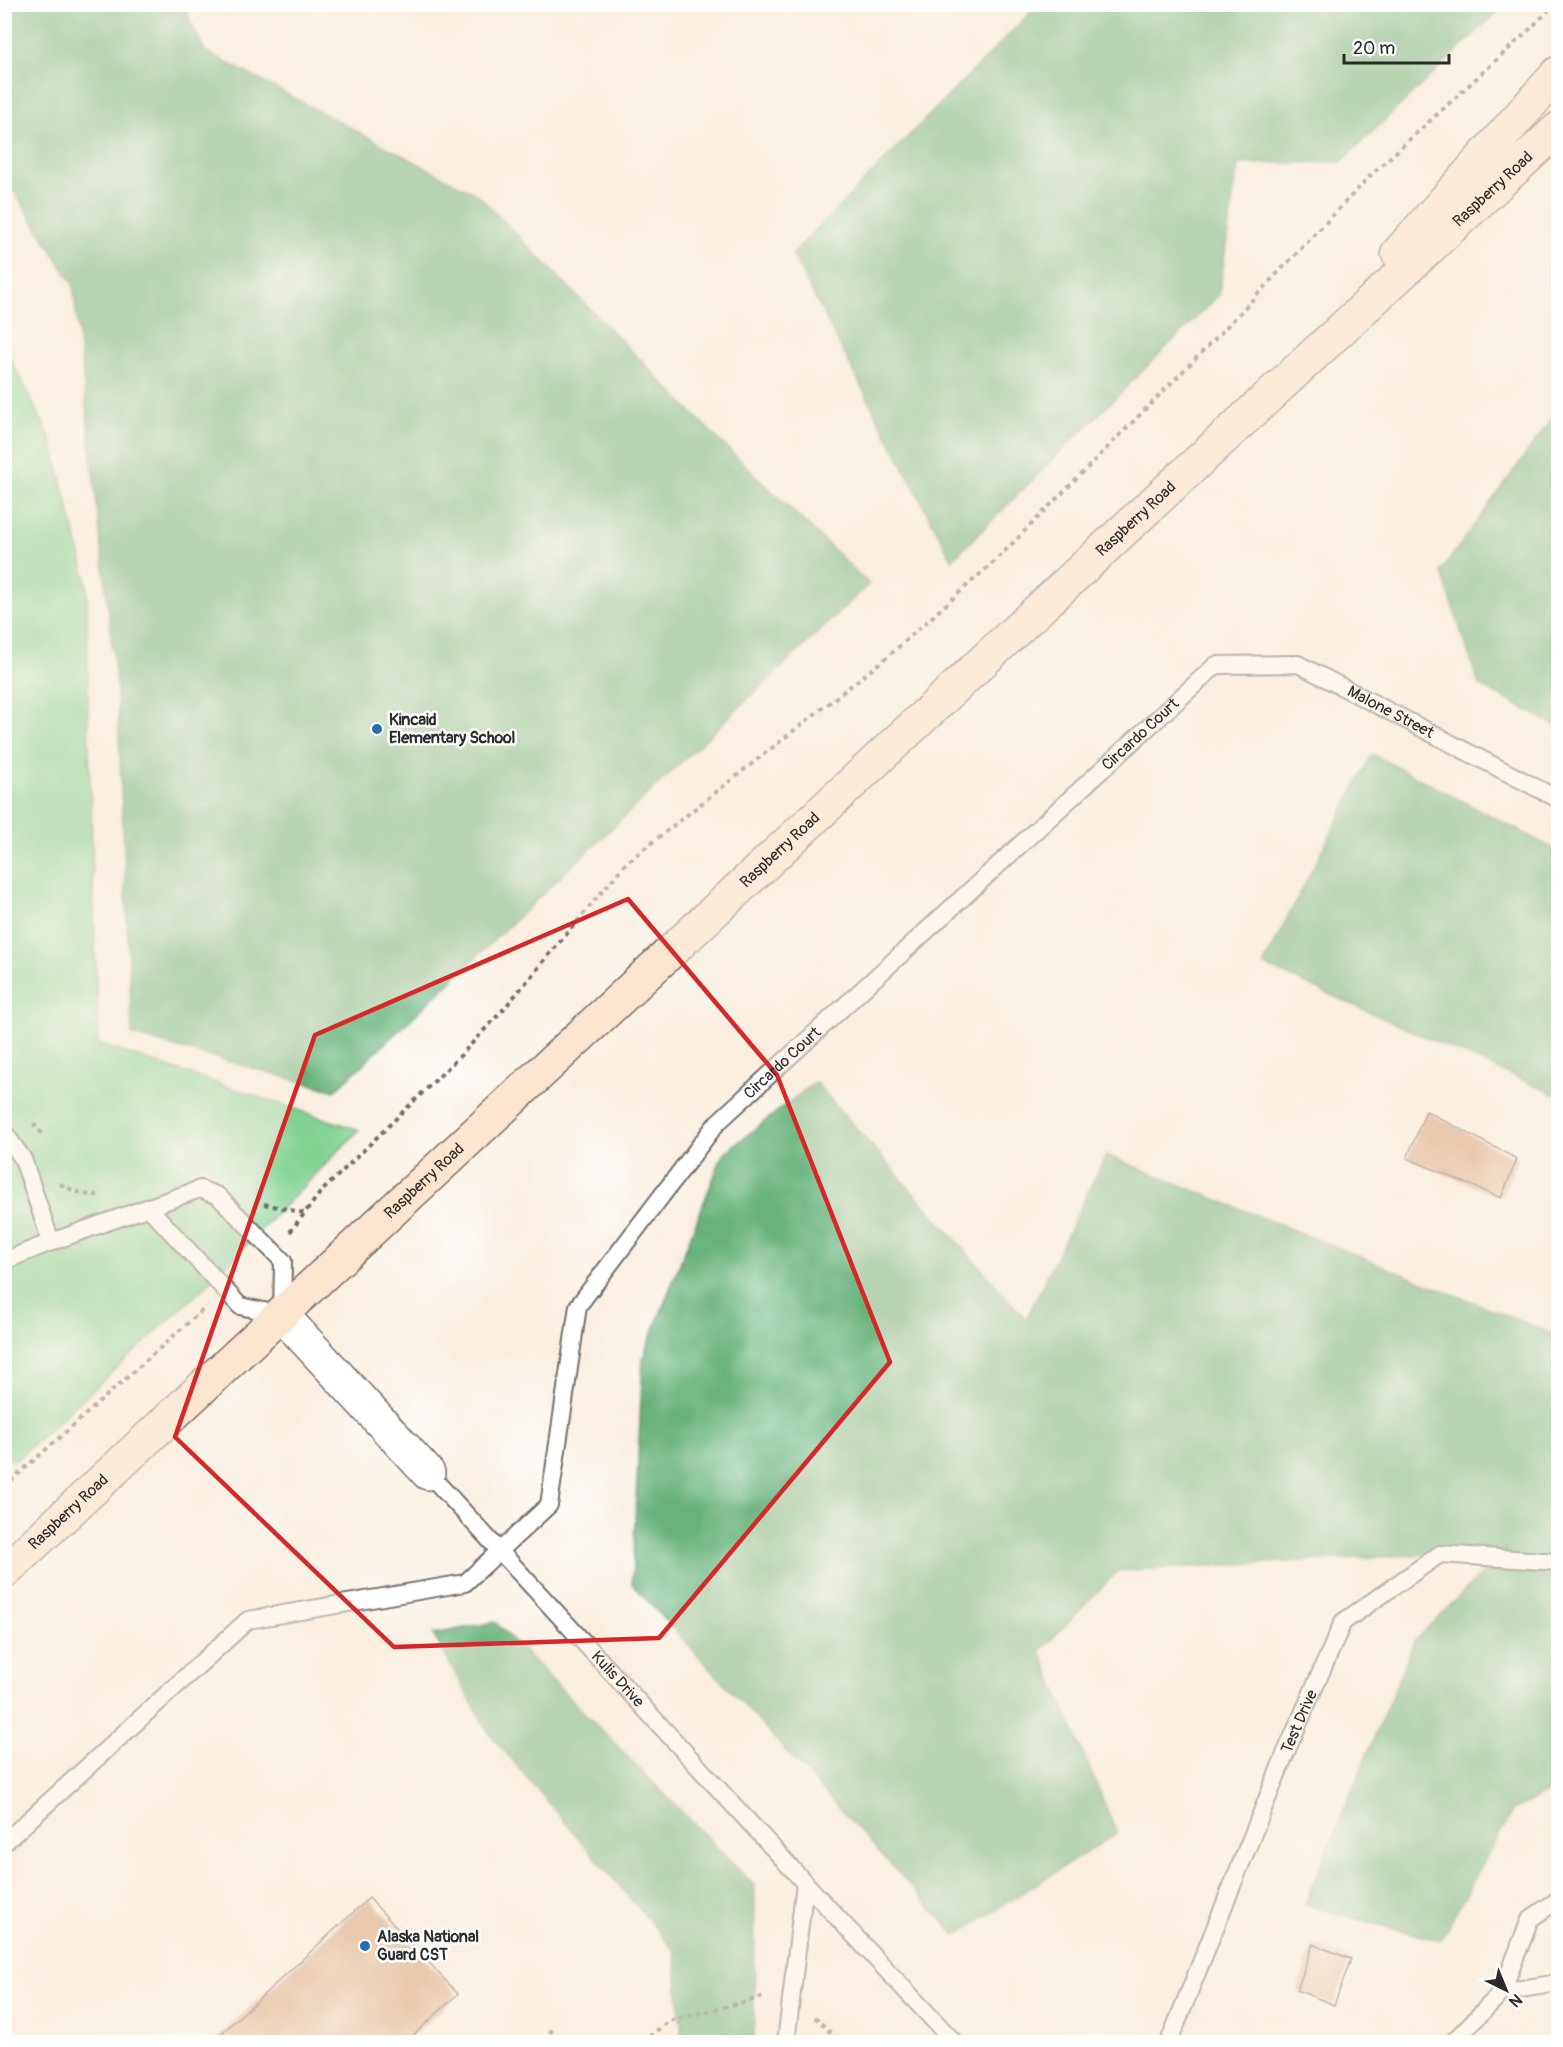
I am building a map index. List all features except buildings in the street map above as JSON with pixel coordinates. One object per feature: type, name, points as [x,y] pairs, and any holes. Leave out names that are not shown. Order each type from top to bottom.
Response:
[{"type":"main road","points":[[1276,392],[1558,73]]},
{"type":"main road","name":"Raspberry Road","points":[[4,1572],[1558,129]]},
{"type":"street","name":"Kulis Drive","points":[[282,1315],[428,1473]]},
{"type":"lane","name":"Malone Street","points":[[1216,664],[1298,664],[1558,799]]},
{"type":"lane","name":"Circardo Court","points":[[4,1843],[248,1620],[465,1583],[549,1505],[578,1306],[717,1123],[1216,664]]},
{"type":"lane","points":[[4,1132],[23,1159],[51,1242]]},
{"type":"lane","points":[[4,1261],[200,1189],[218,1196],[283,1261],[282,1315],[240,1306],[149,1208]]},
{"type":"lane","name":"Kulis Drive","points":[[428,1473],[954,2043]]},
{"type":"lane","name":"Test Drive","points":[[1170,2043],[1286,1752],[1343,1622],[1440,1554],[1558,1562]]},
{"type":"lane","points":[[786,2043],[805,1883]]},
{"type":"lane","points":[[1454,2043],[1502,1992],[1530,1919],[1558,1900]]},
{"type":"lane","points":[[1502,1992],[1558,1983]]},
{"type":"path","points":[[271,1249],[294,1228],[320,1193],[502,1011],[626,863],[886,658],[998,558],[1215,339],[1373,174],[1555,4]]},
{"type":"path","points":[[4,1101],[18,1112]]},
{"type":"path","points":[[31,1122],[38,1127],[43,1138]]},
{"type":"path","points":[[56,1180],[73,1191],[100,1195]]},
{"type":"path","points":[[256,1198],[264,1204],[304,1213]]},
{"type":"path","points":[[4,1487],[224,1290]]},
{"type":"path","points":[[642,2043],[669,2021],[764,1997],[815,2017],[840,2043]]},
{"type":"path","points":[[549,2030],[570,2043]]},
{"type":"highlighted area","points":[[628,899],[777,1075],[890,1362],[659,1638],[394,1647],[175,1437],[315,1035]]},
{"type":"green space","points":[[5,4],[183,5],[205,51],[478,195],[721,442],[869,584],[335,1091],[132,1035],[117,692],[73,284],[5,177]]},
{"type":"green space","points":[[1039,4],[1505,5],[1341,162],[1238,164],[1219,295],[952,560],[792,254]]},
{"type":"green space","points":[[4,346],[51,439],[87,582],[88,716],[98,1044],[359,1130],[207,1285],[15,1461],[4,1456]]},
{"type":"green space","points":[[1558,410],[1558,727],[1479,685],[1441,571]]},
{"type":"green space","points":[[1372,754],[1558,851],[1558,1096],[1263,965]]},
{"type":"green space","points":[[815,1082],[1026,1319],[1106,1155],[1558,1336],[1558,1787],[1513,1810],[1440,1941],[1304,1905],[1415,1640],[1506,1550],[1118,1571],[1040,1651],[1117,1833],[956,1935],[632,1584],[643,1357],[723,1154]]},
{"type":"green space","points":[[495,1622],[755,1886],[754,2042],[682,2042],[675,1951],[489,1733],[433,1634]]},
{"type":"place","name":"Kincaid Elementary School","points":[[377,729]]},
{"type":"place","name":"Alaska National Guard CST","points":[[365,1946]]}]
